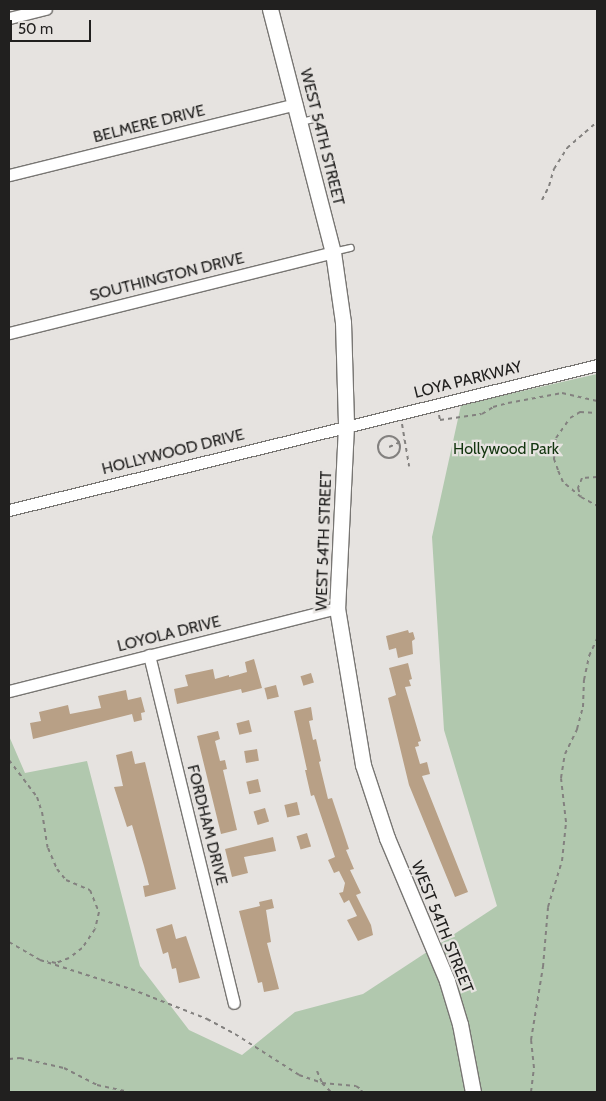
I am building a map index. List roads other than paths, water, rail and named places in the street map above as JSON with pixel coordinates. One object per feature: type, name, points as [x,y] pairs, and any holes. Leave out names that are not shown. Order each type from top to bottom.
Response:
[{"type":"street","points":[[9,18],[46,9]]},
{"type":"street","name":"WEST 54TH STREET","points":[[270,9],[301,122],[333,252],[343,322],[346,426],[337,608],[363,765],[387,838],[447,981],[460,1024],[473,1092]]},
{"type":"street","name":"BELMERE DRIVE","points":[[9,175],[296,104]]},
{"type":"street","name":"SOUTHINGTON DRIVE","points":[[9,333],[333,252]]},
{"type":"street","name":"LOYA PARKWAY","points":[[346,426],[597,365]]},
{"type":"street","name":"HOLLYWOOD DRIVE","points":[[9,510],[346,426]]},
{"type":"street","name":"LOYOLA DRIVE","points":[[9,691],[337,608]]},
{"type":"street","name":"FORDHAM DRIVE","points":[[149,655],[234,1003]]},
{"type":"lane","points":[[301,122],[318,118]]},
{"type":"lane","points":[[333,252],[351,248]]},
{"type":"park label","name":"Hollywood Park","points":[[506,449]]}]
